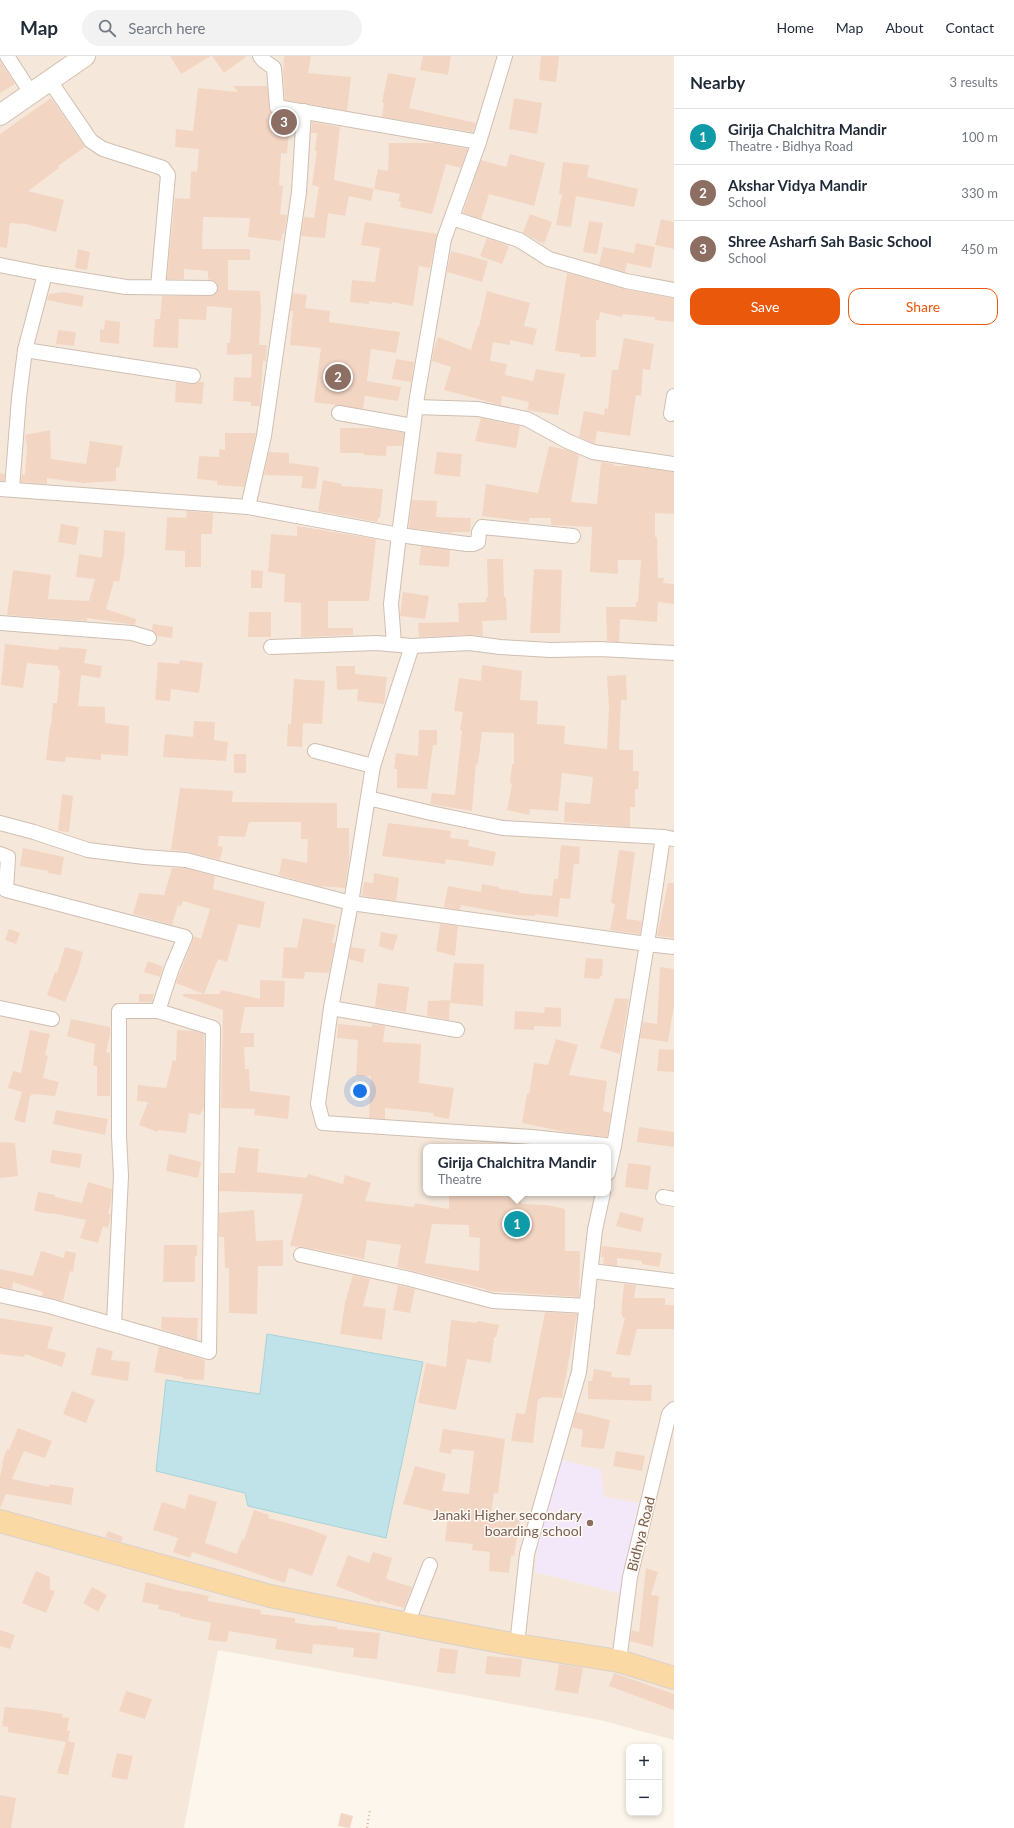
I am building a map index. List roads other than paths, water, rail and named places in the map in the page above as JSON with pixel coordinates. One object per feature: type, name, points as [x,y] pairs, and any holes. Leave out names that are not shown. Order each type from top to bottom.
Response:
[{"type":"main road","points":[[0,1521],[270,1596],[517,1645],[619,1661],[674,1678]]},
{"type":"street","points":[[7,56],[31,93]]},
{"type":"street","points":[[0,115],[85,56]]},
{"type":"street","points":[[260,56],[274,68],[277,107],[479,142]]},
{"type":"street","points":[[394,644],[391,604],[399,535],[413,426],[444,239],[479,142],[506,56]]},
{"type":"street","points":[[50,81],[92,141],[103,149],[163,168],[168,175],[158,287]]},
{"type":"street","points":[[248,507],[264,436],[299,192],[304,111]]},
{"type":"street","points":[[452,218],[519,240],[549,259],[626,281],[674,290]]},
{"type":"street","points":[[0,265],[126,287],[210,288]]},
{"type":"street","points":[[45,274],[25,350],[6,489],[248,507],[399,535],[467,544],[478,542],[479,532],[482,527],[573,536]]},
{"type":"street","points":[[25,350],[193,376]]},
{"type":"street","points":[[671,414],[674,396]]},
{"type":"street","points":[[416,407],[478,409],[527,418],[566,442],[593,452],[674,464]]},
{"type":"street","points":[[339,413],[413,426]]},
{"type":"street","points":[[0,623],[132,633],[149,638]]},
{"type":"street","points":[[271,647],[376,643],[412,646],[470,643],[500,647],[550,650],[600,649],[674,654]]},
{"type":"street","points":[[412,646],[373,766],[351,903],[331,1008],[318,1104],[323,1123],[532,1137],[596,1144]]},
{"type":"street","points":[[315,751],[373,766]]},
{"type":"street","points":[[368,798],[503,828],[669,838],[647,944],[611,1159]]},
{"type":"street","points":[[0,823],[34,832],[88,850],[144,857],[186,860],[351,903],[674,947]]},
{"type":"street","points":[[0,854],[8,857],[6,890],[185,937],[172,968],[158,1011]]},
{"type":"street","points":[[0,1008],[52,1019]]},
{"type":"street","points":[[331,1008],[457,1030]]},
{"type":"street","points":[[0,1295],[114,1324],[209,1352],[213,1028],[158,1011],[119,1011],[119,1136],[121,1176],[114,1324]]},
{"type":"street","points":[[517,1645],[527,1554],[579,1372],[595,1230],[602,1196]]},
{"type":"street","points":[[301,1255],[410,1279],[493,1301],[587,1306]]},
{"type":"street","points":[[590,1271],[674,1281]]},
{"type":"street","name":"Bidhya Road","points":[[619,1661],[630,1577],[670,1414],[674,1409]]},
{"type":"street","points":[[407,1624],[430,1565]]},
{"type":"water","points":[[267,1334],[423,1362],[386,1538],[248,1506],[245,1493],[156,1471],[166,1380],[260,1394]]},
{"type":"place","name":"Shree Asharfi Sah Basic School","points":[[284,122]]},
{"type":"place","name":"Akshar Vidya Mandir","points":[[338,377]]},
{"type":"place","name":"Girija Chalchitra Mandir","points":[[517,1224]]},
{"type":"place","name":"Janaki Higher secondary boarding school","points":[[590,1523]]}]
